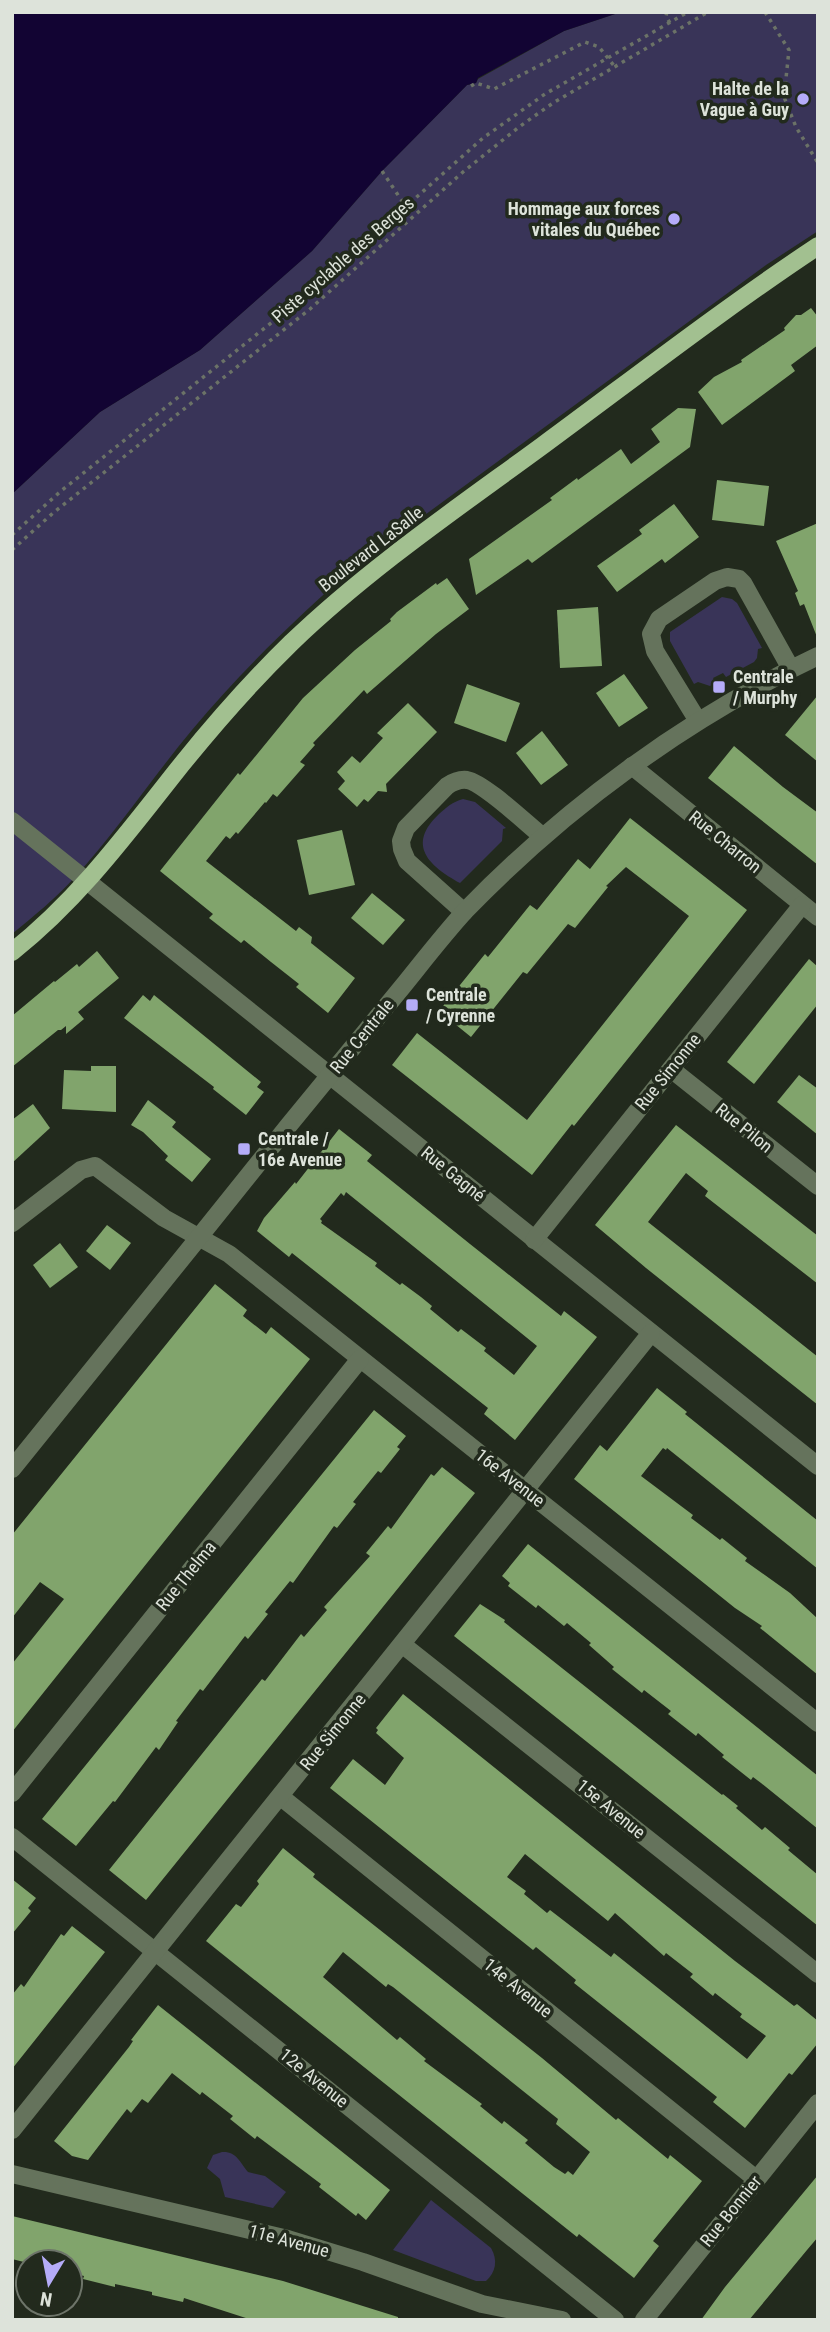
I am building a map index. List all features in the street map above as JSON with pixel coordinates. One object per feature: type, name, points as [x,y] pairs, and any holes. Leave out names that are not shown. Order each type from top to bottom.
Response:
[{"type":"main road","name":"Boulevard LaSalle","points":[[12,952],[50,921],[88,882],[234,702],[326,611],[438,523],[818,246]]},
{"type":"street","points":[[698,721],[655,651],[650,634],[659,619],[715,581],[727,577],[739,579],[743,583],[791,669]]},
{"type":"street","name":"Rue Centrale","points":[[12,1469],[464,912],[542,836],[632,766],[698,721],[818,656]]},
{"type":"street","name":"Rue Charron","points":[[632,766],[818,917]]},
{"type":"street","points":[[464,912],[407,861],[401,849],[406,828],[447,786],[470,780],[542,836]]},
{"type":"street","name":"Rue Gagné","points":[[12,821],[818,1466]]},
{"type":"street","name":"Rue Simonne","points":[[534,1240],[802,905]]},
{"type":"street","name":"Rue Pilon","points":[[671,1069],[818,1186]]},
{"type":"street","name":"16e Avenue","points":[[12,1223],[81,1170],[94,1166],[164,1218],[229,1254],[818,1723]]},
{"type":"street","name":"Rue Simonne","points":[[12,2130],[651,1333]]},
{"type":"street","name":"Rue Thelma","points":[[12,1794],[360,1359]]},
{"type":"street","name":"15e Avenue","points":[[403,1645],[818,1974]]},
{"type":"street","name":"14e Avenue","points":[[281,1797],[756,2179]]},
{"type":"street","name":"12e Avenue","points":[[12,1836],[615,2320]]},
{"type":"street","name":"Rue Bonnier","points":[[645,2320],[818,2103]]},
{"type":"street","name":"11e Avenue","points":[[12,2174],[288,2239],[482,2304],[562,2320]]},
{"type":"path","points":[[667,12],[670,23]]},
{"type":"path","points":[[12,534],[61,491],[292,307],[442,173],[516,114],[545,94],[688,12]]},
{"type":"path","name":"Piste cyclable des Berges","points":[[12,551],[91,482],[310,309],[463,172],[519,127],[553,103],[708,12]]},
{"type":"path","points":[[765,12],[789,50],[783,97],[796,127],[818,163]]},
{"type":"path","points":[[471,86],[477,83],[494,89],[585,42],[599,47],[615,67]]},
{"type":"path","points":[[383,171],[407,206],[417,214]]},
{"type":"shaded area","points":[[12,12],[621,12],[564,31],[478,78],[476,83],[467,85],[382,171],[312,251],[200,350],[100,412],[12,494]]},
{"type":"shaded area","points":[[621,12],[818,12],[818,231],[766,265],[362,561],[339,581],[232,685],[192,730],[75,877],[53,900],[12,934],[12,494],[100,412],[200,350],[312,251],[382,171],[467,85],[476,83],[478,79],[564,31]]},
{"type":"shaded area","points":[[722,597],[737,603],[762,648],[758,649],[754,662],[726,677],[723,673],[713,678],[716,683],[710,686],[698,682],[694,684],[670,641],[670,632]]},
{"type":"shaded area","points":[[463,799],[475,802],[506,828],[503,829],[502,841],[460,883],[431,862],[423,845],[429,825],[447,807]]},
{"type":"shaded area","points":[[222,2152],[234,2155],[248,2172],[265,2176],[286,2192],[273,2208],[225,2197],[220,2179],[207,2168],[213,2155]]},
{"type":"shaded area","points":[[431,2200],[491,2248],[495,2266],[486,2281],[476,2281],[393,2250]]},
{"type":"building","points":[[811,308],[818,317],[818,345],[791,365],[795,371],[722,425],[698,392],[714,377],[742,362],[741,360],[785,330],[796,315],[801,315]]},
{"type":"building","points":[[678,408],[696,409],[690,447],[532,563],[528,559],[476,595],[469,559],[552,500],[550,498],[577,478],[578,480],[621,449],[631,464],[660,442],[651,429]]},
{"type":"building","points":[[717,480],[769,486],[764,526],[712,520]]},
{"type":"building","points":[[674,504],[699,537],[665,563],[662,559],[617,592],[597,566],[642,534],[639,530]]},
{"type":"building","points":[[818,523],[817,637],[804,604],[800,606],[795,593],[798,591],[776,541]]},
{"type":"building","points":[[447,578],[469,609],[367,694],[364,690],[313,743],[315,745],[300,762],[305,765],[277,797],[273,794],[238,834],[236,832],[230,839],[226,836],[206,861],[296,931],[299,927],[312,937],[311,943],[355,978],[328,1013],[296,987],[299,984],[244,940],[241,943],[209,918],[213,914],[160,871],[238,773],[240,775],[303,698],[391,621],[397,612]]},
{"type":"building","points":[[598,607],[602,666],[560,668],[557,610]]},
{"type":"building","points":[[624,674],[648,708],[619,727],[596,693]]},
{"type":"building","points":[[467,684],[520,703],[506,742],[454,723]]},
{"type":"building","points":[[818,695],[818,762],[785,735]]},
{"type":"building","points":[[408,703],[437,732],[386,784],[387,792],[378,791],[368,802],[364,799],[357,807],[338,789],[345,781],[337,772],[352,756],[360,763],[383,738],[377,733]]},
{"type":"building","points":[[542,731],[568,765],[541,785],[516,753]]},
{"type":"building","points":[[734,746],[818,813],[818,865],[708,778]]},
{"type":"building","points":[[630,818],[747,910],[532,1175],[392,1065],[417,1033],[527,1120],[689,916],[626,867],[606,886],[608,887],[575,928],[568,924],[527,974],[523,972],[471,1037],[439,1011],[485,954],[488,957],[530,905],[537,910],[578,859],[590,869]]},
{"type":"building","points":[[342,830],[355,885],[309,895],[297,840]]},
{"type":"building","points":[[372,893],[405,920],[383,945],[351,918]]},
{"type":"building","points":[[97,951],[119,978],[78,1012],[84,1019],[66,1034],[66,1026],[12,1067],[12,1016],[54,981],[77,964],[79,967]]},
{"type":"building","points":[[809,959],[818,967],[818,1004],[754,1084],[727,1062]]},
{"type":"building","points":[[143,995],[150,1001],[154,995],[261,1082],[257,1087],[264,1092],[246,1115],[124,1018]]},
{"type":"building","points":[[91,1066],[116,1066],[116,1112],[62,1109],[64,1070],[91,1071]]},
{"type":"building","points":[[799,1075],[818,1089],[818,1135],[777,1102]]},
{"type":"building","points":[[148,1100],[176,1122],[172,1127],[211,1159],[192,1182],[165,1160],[168,1156],[143,1132],[131,1125]]},
{"type":"building","points":[[33,1104],[50,1128],[12,1163],[12,1120]]},
{"type":"building","points":[[676,1125],[818,1236],[818,1284],[705,1196],[708,1191],[686,1173],[648,1222],[818,1357],[818,1405],[595,1225]]},
{"type":"building","points":[[339,1129],[372,1155],[367,1161],[561,1316],[564,1311],[597,1337],[515,1440],[484,1414],[488,1408],[292,1253],[289,1257],[257,1231],[264,1218],[295,1182],[296,1184]],"holes":[[[346,1192],[537,1346],[514,1375],[484,1351],[486,1348],[461,1329],[458,1332],[430,1309],[432,1306],[375,1266],[377,1263],[321,1223],[320,1219],[341,1193],[344,1196]]]},
{"type":"building","points":[[107,1225],[131,1243],[110,1270],[86,1251]]},
{"type":"building","points":[[60,1243],[78,1267],[50,1288],[33,1265]]},
{"type":"building","points":[[215,1284],[247,1310],[243,1316],[266,1334],[271,1327],[310,1359],[12,1732],[12,1664],[64,1599],[40,1582],[12,1618],[12,1535]]},
{"type":"building","points":[[657,1388],[687,1412],[685,1414],[818,1521],[818,1569],[667,1448],[663,1448],[641,1476],[693,1515],[691,1518],[747,1558],[745,1561],[790,1593],[818,1619],[818,1675],[760,1628],[762,1626],[735,1608],[574,1479],[600,1445],[607,1451]]},
{"type":"building","points":[[374,1410],[406,1436],[397,1447],[400,1449],[353,1502],[356,1504],[337,1528],[334,1526],[293,1583],[290,1581],[265,1612],[268,1614],[248,1639],[245,1636],[203,1691],[200,1689],[159,1750],[156,1747],[115,1802],[113,1801],[76,1846],[42,1819]]},
{"type":"building","points":[[442,1467],[475,1493],[146,1900],[109,1870],[262,1679],[265,1681],[301,1634],[304,1637],[327,1610],[324,1607],[370,1556],[366,1553],[388,1526],[391,1529],[431,1474],[434,1476]]},
{"type":"building","points":[[528,1544],[818,1776],[818,1829],[753,1777],[751,1780],[722,1757],[724,1755],[698,1733],[696,1736],[668,1714],[671,1711],[644,1690],[642,1693],[612,1669],[614,1667],[589,1645],[591,1643],[567,1623],[564,1626],[508,1586],[510,1583],[502,1576]]},
{"type":"building","points":[[480,1604],[505,1620],[504,1622],[738,1806],[736,1808],[762,1830],[765,1827],[790,1848],[788,1850],[818,1875],[818,1926],[454,1636]]},
{"type":"building","points":[[403,1694],[735,1961],[818,2021],[818,2043],[792,2075],[789,2073],[745,2128],[713,2102],[717,2097],[574,1983],[576,1980],[536,1947],[533,1950],[330,1788],[353,1759],[385,1785],[404,1758],[376,1733],[376,1728]],"holes":[[[525,1854],[608,1921],[615,1913],[664,1956],[666,1953],[693,1974],[690,1977],[713,1996],[715,1993],[742,2014],[740,2017],[766,2036],[747,2059],[614,1953],[611,1957],[550,1910],[547,1913],[524,1894],[526,1891],[507,1877]]]},
{"type":"building","points":[[283,1848],[315,1874],[313,1877],[616,2120],[618,2118],[668,2159],[670,2155],[702,2181],[653,2241],[659,2246],[634,2278],[579,2234],[577,2237],[206,1941],[236,1904],[241,1907],[259,1884],[257,1881]],"holes":[[[343,1952],[386,1987],[388,1984],[393,1987],[558,2119],[556,2124],[590,2152],[573,2175],[568,2171],[565,2174],[554,2167],[525,2143],[528,2140],[504,2121],[502,2124],[480,2106],[482,2104],[424,2061],[426,2059],[400,2037],[397,2040],[323,1977]]]},
{"type":"building","points":[[12,1879],[36,1898],[28,1908],[31,1911],[12,1934]]},
{"type":"building","points":[[72,1926],[105,1952],[12,2069],[12,1995],[21,1984],[24,1987],[61,1934],[64,1936]]},
{"type":"building","points":[[158,2005],[390,2190],[366,2220],[358,2213],[356,2216],[319,2187],[321,2184],[257,2136],[255,2139],[230,2119],[233,2116],[202,2092],[200,2095],[172,2073],[148,2103],[142,2099],[131,2113],[127,2109],[88,2160],[72,2156],[54,2141],[129,2047],[133,2041],[131,2040]]},
{"type":"building","points":[[818,2175],[818,2237],[749,2320],[701,2320],[725,2287]]},
{"type":"building","points":[[12,2216],[283,2281],[398,2317],[398,2320],[252,2320],[184,2298],[183,2302],[152,2295],[152,2292],[84,2279],[84,2248],[14,2248],[12,2259]]},
{"type":"place","name":"Halte de la Vague à Guy","points":[[803,99]]},
{"type":"place","name":"Hommage aux forces vitales du Québec","points":[[674,219]]},
{"type":"place","name":"Centrale / Murphy","points":[[719,687]]},
{"type":"place","name":"Centrale / Cyrenne","points":[[412,1005]]},
{"type":"place","name":"Centrale / 16e Avenue","points":[[244,1149]]}]
